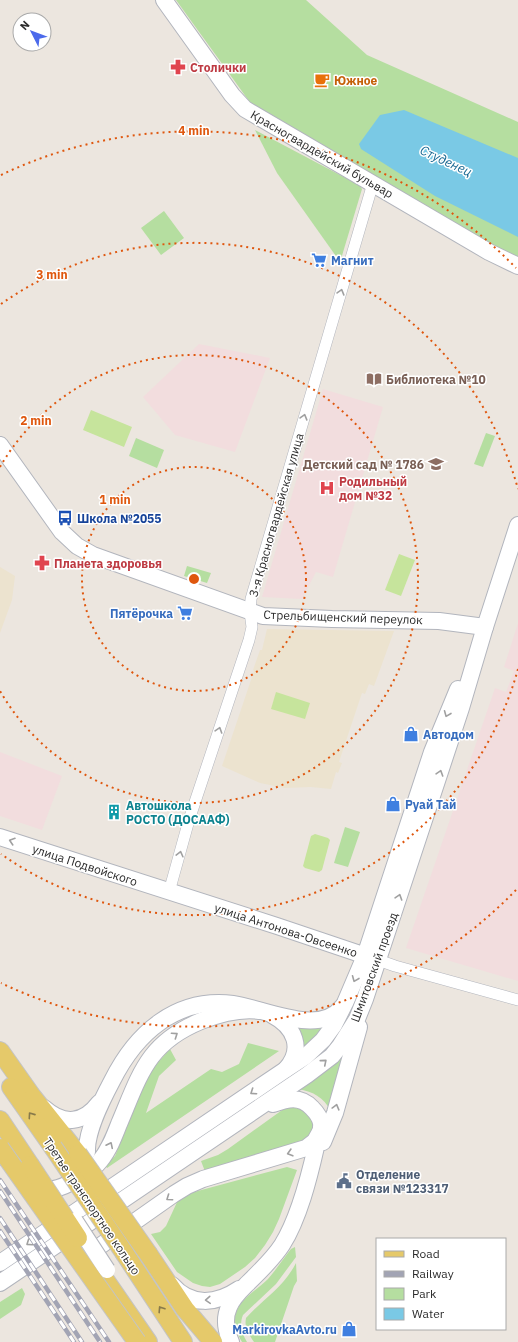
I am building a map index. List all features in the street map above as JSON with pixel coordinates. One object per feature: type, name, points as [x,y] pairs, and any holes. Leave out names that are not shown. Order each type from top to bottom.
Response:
[{"type":"main road","name":"Красногвардейский бульвар","points":[[164,0],[232,96],[245,109],[489,252],[518,266]]},
{"type":"main road","name":"Стрельбищенский переулок","points":[[0,445],[60,528],[77,546],[93,555],[250,612],[268,617],[439,621],[485,626]]},
{"type":"main road","name":"Шмитовский проезд","points":[[0,1263],[306,1056],[324,1040],[334,1025],[371,958],[461,708],[485,626],[518,525]]},
{"type":"main road","name":"улица Подвойского","points":[[0,837],[170,892]]},
{"type":"main road","name":"улица Антонова-Овсеенко","points":[[170,892],[371,958]]},
{"type":"main road","name":"Шмитовский проезд","points":[[0,1283],[258,1109],[316,1069],[332,1056],[340,1046],[365,999],[371,958]]},
{"type":"main road","points":[[231,1342],[226,1322],[228,1308],[235,1297],[276,1254],[287,1236],[311,1170],[331,1124],[335,1113],[371,958]]},
{"type":"main road","points":[[0,1141],[28,1181],[36,1188],[48,1191],[69,1183],[93,1168],[107,1152],[141,1072],[153,1055],[166,1041],[207,1019],[236,1012],[247,1010],[305,1020],[320,1020],[334,1015],[345,1003]]},
{"type":"main road","points":[[82,1153],[108,1090],[122,1062],[142,1036],[165,1018],[191,1008],[216,1004],[232,1004],[263,1012],[275,1017],[293,1034],[295,1040],[296,1046],[294,1056],[285,1070]]},
{"type":"main road","points":[[0,1051],[31,1095],[82,1153],[96,1180],[185,1309],[213,1342]]},
{"type":"main road","name":"Третье транспортное кольцо","points":[[0,1072],[53,1147],[183,1342]]},
{"type":"main road","points":[[31,1095],[46,1110],[56,1117],[74,1120],[91,1112],[99,1104],[108,1090]]},
{"type":"main road","points":[[258,1109],[293,1099],[303,1101],[312,1107],[318,1115],[321,1124],[311,1170]]},
{"type":"main road","points":[[0,1108],[33,1163],[148,1342]]},
{"type":"main road","points":[[0,1120],[33,1163]]},
{"type":"main road","points":[[134,1342],[102,1297],[90,1276],[86,1264],[87,1257],[187,1186],[203,1179],[306,1148],[315,1141],[320,1132]]},
{"type":"main road","points":[[0,1148],[137,1342]]},
{"type":"main road","points":[[149,1255],[181,1294],[194,1300],[217,1300],[235,1292],[254,1276]]},
{"type":"main road","points":[[104,1272],[156,1342]]},
{"type":"street","name":"3-я Красногвардейская улица","points":[[170,892],[189,820],[249,640],[252,627],[250,612],[251,599],[371,190],[371,183]]},
{"type":"street","name":"улица Антонова-Овсеенко","points":[[371,958],[518,1000]]},
{"type":"shaded area","points":[[199,344],[270,358],[235,452],[175,435],[143,397]]},
{"type":"shaded area","name":"Родильный дом №32","points":[[323,389],[383,407],[333,577],[316,572],[302,599],[262,597]]},
{"type":"shaded area","points":[[0,567],[15,576],[12,600],[0,633]]},
{"type":"shaded area","points":[[518,623],[518,981],[406,948],[495,688],[506,692],[514,671],[504,667]]},
{"type":"shaded area","points":[[267,629],[394,631],[374,686],[369,684],[365,694],[362,693],[339,762],[342,763],[338,773],[336,772],[331,789],[311,787],[285,788],[260,783],[222,766],[254,671],[253,670],[260,650],[262,650]]},
{"type":"shaded area","points":[[0,752],[62,776],[42,830],[0,816]]},
{"type":"green space","points":[[176,0],[306,0],[367,55],[518,122],[518,259],[486,245],[262,113],[249,101]]},
{"type":"green space","points":[[255,130],[359,185],[362,189],[341,259],[338,259],[277,173]]},
{"type":"green space","points":[[164,211],[184,238],[161,255],[141,228]]},
{"type":"green space","points":[[91,410],[132,427],[124,447],[83,430]]},
{"type":"green space","points":[[486,433],[495,436],[483,467],[474,464]]},
{"type":"green space","points":[[136,438],[164,450],[157,468],[129,456]]},
{"type":"green space","points":[[399,554],[415,560],[401,596],[385,590]]},
{"type":"green space","points":[[187,566],[211,573],[207,583],[184,576]]},
{"type":"green space","points":[[276,692],[310,703],[305,719],[271,709]]},
{"type":"green space","points":[[345,827],[360,832],[348,867],[334,863]]},
{"type":"green space","points":[[315,834],[330,840],[322,870],[319,872],[303,866],[311,836]]},
{"type":"green space","points":[[330,1020],[323,1030],[297,1054],[294,1027]]},
{"type":"green space","points":[[248,1043],[279,1051],[107,1168],[105,1165],[115,1156],[152,1069],[170,1049],[176,1060],[159,1076],[146,1113],[211,1069],[222,1072],[239,1064]]},
{"type":"green space","points":[[344,1053],[331,1111],[325,1102],[318,1096],[298,1089]]},
{"type":"green space","points":[[285,1108],[296,1108],[303,1110],[315,1124],[309,1140],[206,1174],[201,1161],[218,1155],[228,1149]]},
{"type":"green space","points":[[287,1167],[297,1170],[273,1232],[255,1258],[245,1267],[220,1284],[210,1287],[193,1283],[177,1272],[151,1234],[160,1232],[166,1226],[178,1200],[194,1192]]},
{"type":"green space","points":[[295,1247],[296,1257],[276,1284],[243,1315],[241,1322],[242,1329],[247,1342],[242,1342],[236,1328],[235,1320],[236,1312],[239,1306],[250,1294],[268,1279],[291,1249]]},
{"type":"green space","points":[[296,1263],[297,1281],[275,1342],[254,1342],[246,1328],[246,1318],[279,1286],[291,1272]]},
{"type":"green space","points":[[22,1288],[25,1294],[21,1305],[0,1319],[0,1302]]},
{"type":"water","name":"Студенец","points":[[404,110],[518,158],[518,237],[435,196],[361,149],[359,144],[380,115]]},
{"type":"railway","points":[[0,1180],[109,1342]]},
{"type":"railway","points":[[0,1191],[100,1342]]},
{"type":"railway","points":[[0,1218],[82,1342]]},
{"type":"railway","points":[[0,1231],[74,1342]]},
{"type":"place","name":"Столички","points":[[178,67]]},
{"type":"place","name":"Южное","points":[[322,80]]},
{"type":"place","name":"Магнит","points":[[319,260]]},
{"type":"place","name":"Библиотека №10","points":[[374,379]]},
{"type":"place","name":"Детский сад № 1786","points":[[436,464]]},
{"type":"place","name":"Родильный дом №32","points":[[327,488]]},
{"type":"place","name":"Школа №2055","points":[[65,518]]},
{"type":"place","name":"Планета здоровья","points":[[42,563]]},
{"type":"place","name":"Пятёрочка","points":[[185,613]]},
{"type":"place","name":"Автодом","points":[[411,734]]},
{"type":"place","name":"Руай Тай","points":[[393,804]]},
{"type":"place","name":"Автошкола РОСТО (ДОСААФ)","points":[[114,812]]},
{"type":"place","name":"Отделение связи №123317","points":[[344,1181]]},
{"type":"place","name":"MarkirovkaAvto.ru","points":[[349,1329]]}]
